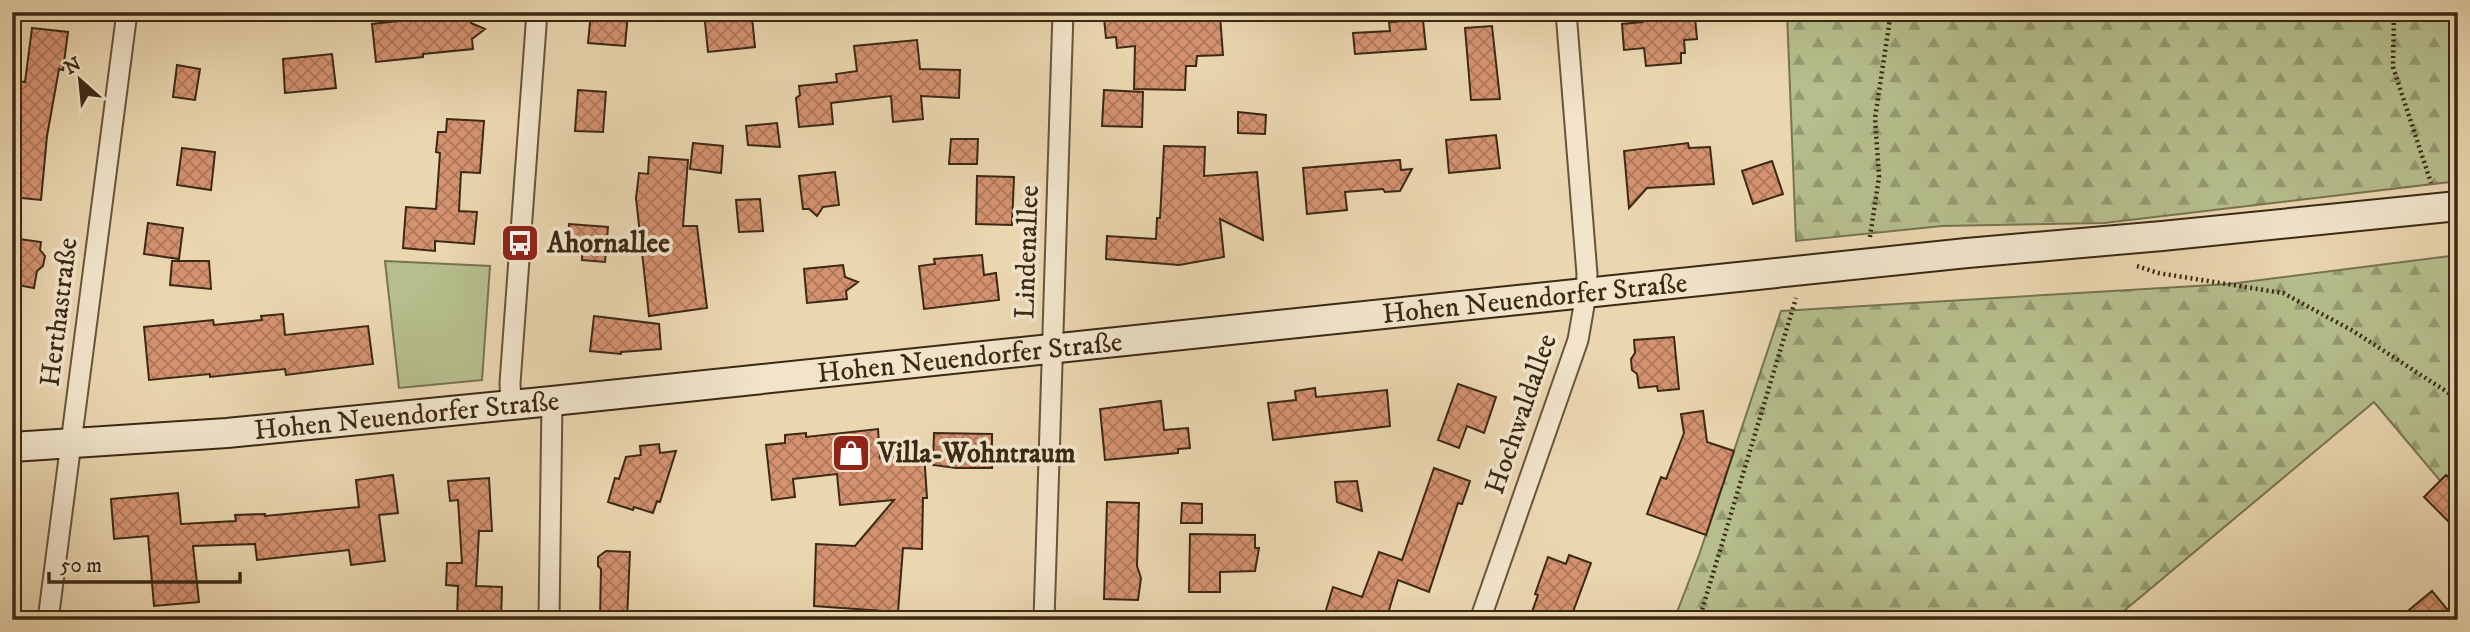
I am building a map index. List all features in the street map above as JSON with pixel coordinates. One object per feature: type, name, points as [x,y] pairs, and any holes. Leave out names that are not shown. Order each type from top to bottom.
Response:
[{"type":"main road","name":"Hohen Neuendorfer Straße","points":[[12,447],[241,432],[1928,257],[2447,207]]},
{"type":"street","name":"Herthastraße","points":[[48,620],[127,12]]},
{"type":"street","points":[[511,405],[510,383],[537,12]]},
{"type":"street","name":"Lindenallee","points":[[1044,620],[1063,12]]},
{"type":"street","name":"Hochwaldallee","points":[[1480,620],[1578,340],[1586,294],[1587,274],[1566,12]]},
{"type":"street","points":[[549,620],[552,401]]},
{"type":"path","points":[[1860,264],[1871,236],[1879,177],[1874,118],[1891,12]]},
{"type":"path","points":[[2394,12],[2393,67],[2424,156],[2447,207]]},
{"type":"path","points":[[2114,240],[2133,265],[2145,269],[2284,293],[2353,331],[2458,399]]},
{"type":"path","points":[[1699,620],[1804,270]]},
{"type":"green space","points":[[1787,12],[2458,12],[2458,181],[2104,223],[1942,226],[1796,241]]},
{"type":"green space","points":[[2458,255],[2458,502],[2374,402],[2113,620],[1674,620],[1699,555],[1781,311],[2229,284]]},
{"type":"green space","points":[[385,261],[490,266],[482,380],[399,388]]},
{"type":"building","points":[[591,12],[628,14],[625,46],[588,43]]},
{"type":"building","points":[[704,12],[741,12],[741,18],[752,17],[755,47],[708,52]]},
{"type":"building","points":[[1113,12],[1163,12],[1164,18],[1220,15],[1223,55],[1197,56],[1196,66],[1186,66],[1185,90],[1134,89],[1135,46],[1117,48],[1116,37],[1106,38],[1104,18],[1113,18]]},
{"type":"building","points":[[1681,12],[1682,19],[1695,17],[1697,39],[1684,40],[1685,53],[1681,53],[1681,63],[1646,66],[1644,48],[1624,50],[1622,24],[1642,22],[1641,15]]},
{"type":"building","points":[[470,13],[471,23],[485,29],[472,39],[473,49],[376,62],[372,24]]},
{"type":"building","points":[[1423,20],[1426,49],[1355,54],[1353,33],[1390,31],[1389,22]]},
{"type":"building","points":[[1492,26],[1500,99],[1471,100],[1465,28]]},
{"type":"building","points":[[32,28],[68,32],[63,70],[59,69],[47,136],[41,200],[12,197],[12,80],[25,82]]},
{"type":"building","points":[[917,40],[920,69],[960,70],[959,98],[921,96],[923,119],[893,122],[891,96],[831,103],[833,124],[799,127],[796,98],[800,95],[799,86],[837,82],[836,74],[857,71],[854,46]]},
{"type":"building","points":[[332,54],[336,88],[285,93],[283,59]]},
{"type":"building","points":[[177,65],[200,69],[195,100],[173,97]]},
{"type":"building","points":[[578,90],[606,92],[603,132],[575,131]]},
{"type":"building","points":[[1104,90],[1143,92],[1142,127],[1102,126]]},
{"type":"building","points":[[1238,112],[1266,115],[1265,134],[1238,133]]},
{"type":"building","points":[[447,119],[484,121],[480,173],[461,172],[459,211],[477,212],[474,244],[435,241],[435,251],[403,248],[406,207],[436,209],[440,153],[436,152],[438,132],[446,132]]},
{"type":"building","points":[[777,123],[780,147],[748,145],[746,126]]},
{"type":"building","points":[[1496,135],[1500,168],[1449,173],[1446,140]]},
{"type":"building","points":[[951,139],[978,139],[977,164],[949,164]]},
{"type":"building","points":[[693,143],[723,146],[721,173],[690,169]]},
{"type":"building","points":[[1688,143],[1689,148],[1710,147],[1714,184],[1647,188],[1629,208],[1624,151]]},
{"type":"building","points":[[1164,146],[1205,147],[1204,176],[1257,172],[1263,240],[1220,219],[1224,257],[1179,265],[1106,259],[1107,236],[1156,239],[1157,218],[1160,218]]},
{"type":"building","points":[[182,148],[215,152],[211,190],[177,185]]},
{"type":"building","points":[[649,157],[688,160],[683,226],[697,226],[707,308],[649,316],[636,198],[639,173],[648,174]]},
{"type":"building","points":[[1400,160],[1401,170],[1412,169],[1400,191],[1385,192],[1383,189],[1345,192],[1347,210],[1307,214],[1303,168]]},
{"type":"building","points":[[1772,161],[1783,194],[1753,204],[1742,171]]},
{"type":"building","points":[[835,172],[839,205],[823,207],[817,216],[809,209],[803,209],[799,176]]},
{"type":"building","points":[[977,176],[1014,177],[1012,225],[976,224]]},
{"type":"building","points":[[760,199],[763,231],[739,232],[736,200]]},
{"type":"building","points":[[148,223],[183,228],[179,259],[144,254]]},
{"type":"building","points":[[569,224],[608,227],[605,262],[582,260],[582,254],[567,254]]},
{"type":"building","points":[[12,238],[41,242],[40,250],[45,256],[43,266],[37,271],[34,288],[12,284]]},
{"type":"building","points":[[982,255],[984,275],[996,273],[999,300],[924,309],[919,266],[935,264],[934,259]]},
{"type":"building","points":[[172,261],[209,261],[211,289],[170,285]]},
{"type":"building","points":[[843,265],[845,277],[858,282],[846,291],[847,299],[807,303],[804,269]]},
{"type":"building","points":[[283,314],[285,335],[368,326],[373,364],[286,375],[285,369],[149,380],[144,327],[213,320],[214,325],[262,320],[261,316]]},
{"type":"building","points":[[594,316],[659,324],[661,349],[621,354],[590,351]]},
{"type":"building","points":[[1674,337],[1679,389],[1658,391],[1657,386],[1639,388],[1637,374],[1632,370],[1634,340]]},
{"type":"building","points":[[1458,384],[1496,397],[1484,433],[1467,426],[1459,448],[1438,440]]},
{"type":"building","points":[[1315,388],[1316,397],[1387,390],[1390,426],[1273,440],[1268,403],[1296,400],[1295,391]]},
{"type":"building","points":[[1161,401],[1164,430],[1188,428],[1190,448],[1178,449],[1178,453],[1105,460],[1100,409]]},
{"type":"building","points":[[1703,411],[1707,442],[1734,451],[1706,535],[1647,514],[1661,477],[1666,479],[1684,433],[1681,414]]},
{"type":"building","points":[[878,429],[880,458],[924,453],[927,498],[923,498],[922,549],[903,548],[898,612],[814,606],[816,544],[855,546],[894,500],[840,505],[837,474],[793,479],[795,497],[772,500],[766,445],[785,443],[785,435],[806,433],[806,437]]},
{"type":"building","points":[[934,433],[992,434],[992,468],[933,465]]},
{"type":"building","points":[[659,444],[660,453],[676,451],[660,502],[657,501],[653,513],[608,502],[615,478],[619,479],[626,457],[641,455],[640,446]]},
{"type":"building","points":[[1434,468],[1470,481],[1462,504],[1458,503],[1429,592],[1398,580],[1386,620],[1323,620],[1333,587],[1362,597],[1379,552],[1402,560]]},
{"type":"building","points":[[393,475],[398,513],[379,515],[385,561],[351,565],[349,550],[257,560],[255,544],[193,546],[199,602],[154,606],[148,536],[114,539],[111,499],[178,493],[181,524],[236,521],[235,515],[265,516],[359,507],[356,480]]},
{"type":"building","points":[[2446,475],[2458,486],[2458,531],[2424,497]]},
{"type":"building","points":[[489,478],[492,531],[479,531],[476,586],[502,587],[501,620],[457,620],[458,586],[446,585],[447,563],[462,563],[458,500],[450,501],[448,481]]},
{"type":"building","points":[[1357,481],[1362,511],[1337,502],[1335,482]]},
{"type":"building","points":[[1107,502],[1139,503],[1137,566],[1141,578],[1138,600],[1104,599]]},
{"type":"building","points":[[1182,503],[1202,504],[1202,523],[1181,523]]},
{"type":"building","points":[[1190,534],[1255,535],[1255,548],[1259,548],[1255,571],[1220,572],[1220,592],[1189,592]]},
{"type":"building","points":[[606,551],[630,552],[627,620],[600,620],[601,569],[598,566],[598,557]]},
{"type":"building","points":[[1569,555],[1591,563],[1570,620],[1529,620],[1548,557],[1566,564]]},
{"type":"building","points":[[2432,591],[2456,620],[2397,620]]},
{"type":"place","name":"Ahornallee","points":[[520,243]]},
{"type":"place","name":"Villa-Wohntraum","points":[[851,453]]}]
